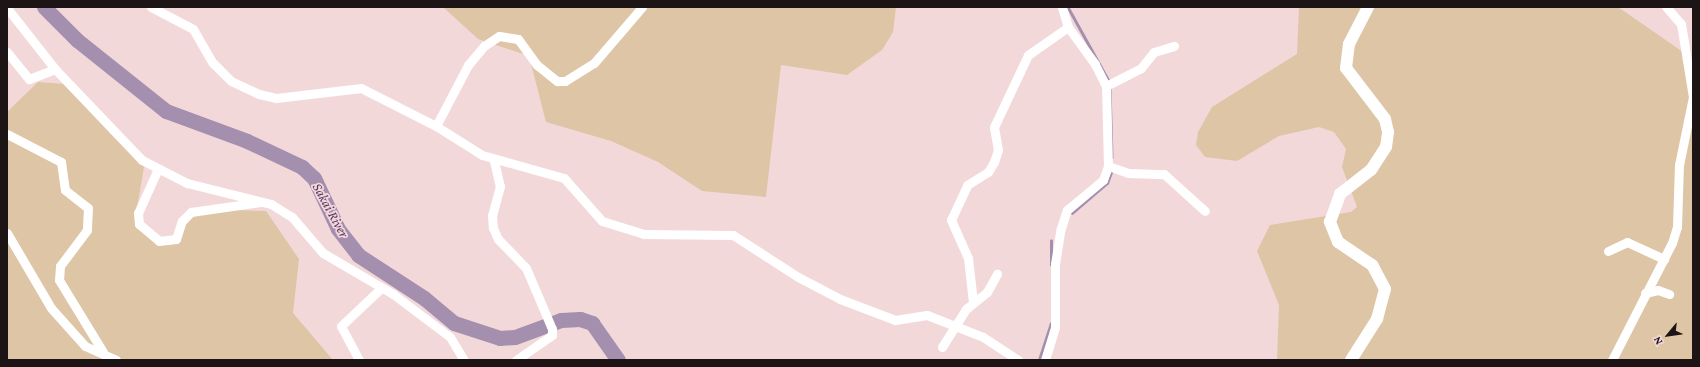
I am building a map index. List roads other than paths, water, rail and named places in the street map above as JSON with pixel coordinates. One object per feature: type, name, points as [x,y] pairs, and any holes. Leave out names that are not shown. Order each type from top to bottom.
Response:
[{"type":"street","points":[[151,7],[193,29],[213,63],[242,87],[276,98],[361,88],[436,126],[494,161],[551,171],[564,178],[602,221],[644,234],[733,235],[798,277],[840,299],[895,320],[927,315],[983,337],[1018,360]]},
{"type":"street","points":[[436,126],[468,66],[484,46],[499,36],[518,39],[537,66],[557,81],[565,81],[594,63],[642,7]]},
{"type":"street","points":[[1045,360],[1055,326],[1055,264],[1061,228],[1068,210],[1103,180],[1110,166],[1109,85],[1068,27],[1062,7]]},
{"type":"street","points":[[1351,360],[1377,319],[1385,289],[1372,265],[1338,242],[1330,222],[1340,194],[1371,170],[1386,147],[1388,132],[1385,119],[1346,68],[1349,44],[1368,7]]},
{"type":"street","points":[[1612,360],[1645,293],[1664,259],[1677,227],[1677,179],[1693,97],[1681,24],[1666,7]]},
{"type":"street","points":[[7,8],[10,16],[55,69],[130,149],[158,171],[261,202],[292,218],[323,253],[381,288],[450,337],[464,360]]},
{"type":"street","points":[[973,302],[968,258],[951,220],[967,185],[988,172],[994,162],[998,150],[994,127],[1028,56],[1068,27]]},
{"type":"street","points":[[1109,85],[1141,68],[1154,52],[1174,46]]},
{"type":"street","points":[[7,52],[29,79],[55,69]]},
{"type":"street","points":[[7,134],[61,162],[65,190],[88,208],[87,230],[60,266],[59,280],[103,352]]},
{"type":"street","points":[[494,161],[500,186],[492,215],[493,228],[498,239],[526,268],[545,305],[552,329],[552,335],[516,360]]},
{"type":"street","points":[[1110,166],[1128,173],[1164,174],[1205,211]]},
{"type":"street","points":[[158,171],[138,213],[139,224],[159,241],[176,239],[182,221],[191,212],[261,202]]},
{"type":"street","points":[[7,234],[51,308],[85,346],[103,352],[116,360]]},
{"type":"street","points":[[1608,251],[1627,242],[1664,259]]},
{"type":"street","points":[[942,347],[973,302],[987,292],[997,274]]},
{"type":"street","points":[[359,360],[341,326],[381,288]]},
{"type":"street","points":[[1645,293],[1658,290],[1669,294]]},
{"type":"waterway","name":"Sakai River","points":[[44,7],[77,40],[166,111],[247,141],[302,167],[314,178],[338,229],[358,255],[424,298],[454,323],[500,338],[515,337],[561,320],[580,319],[592,323],[618,360]]},
{"type":"waterway","points":[[1068,7],[1109,81]]},
{"type":"waterway","points":[[1110,86],[1112,157]]},
{"type":"waterway","points":[[1072,213],[1107,183],[1112,170]]},
{"type":"waterway","points":[[1051,241],[1051,265]]},
{"type":"waterway","points":[[1039,360],[1051,324]]}]
